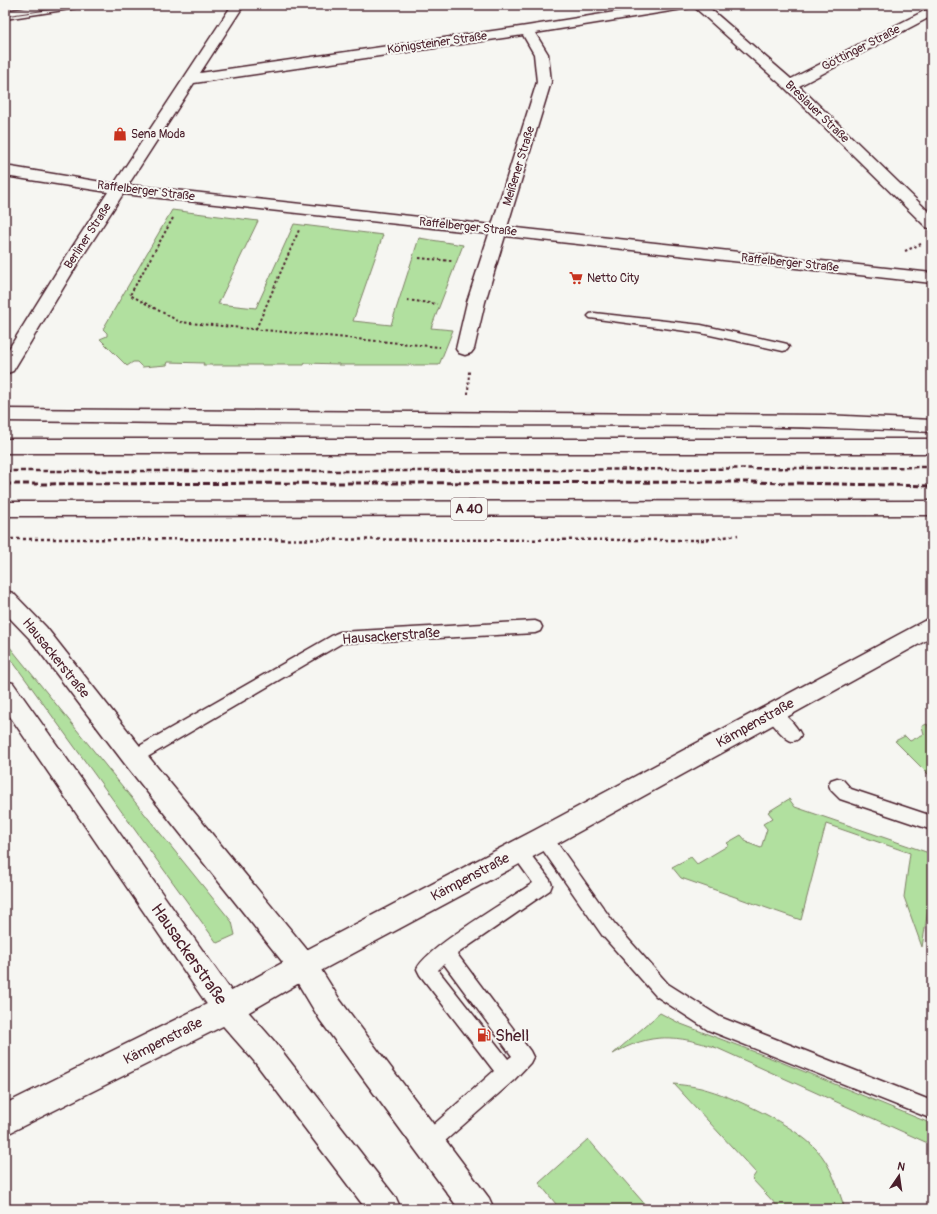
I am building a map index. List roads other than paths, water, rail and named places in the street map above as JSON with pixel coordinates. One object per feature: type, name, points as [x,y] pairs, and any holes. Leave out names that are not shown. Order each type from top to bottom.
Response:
[{"type":"main road","points":[[5,15],[70,5]]},
{"type":"main road","name":"Berliner Straße","points":[[6,368],[72,260],[238,5]]},
{"type":"main road","name":"Königsteiner Straße","points":[[190,79],[527,30],[684,5]]},
{"type":"main road","name":"Breslauer Straße","points":[[698,5],[790,85],[924,209],[932,224]]},
{"type":"main road","name":"Göttinger Straße","points":[[790,85],[932,11]]},
{"type":"main road","name":"Meißener Straße","points":[[465,348],[476,302],[544,82],[541,54],[527,30]]},
{"type":"main road","name":"Raffelberger Straße","points":[[5,171],[118,189],[932,278]]},
{"type":"main road","points":[[5,415],[396,419],[733,419],[878,422],[932,426]]},
{"type":"main road","points":[[5,446],[932,446]]},
{"type":"main road","name":"A 40","points":[[5,509],[932,508]]},
{"type":"main road","name":"Hausackerstraße","points":[[5,599],[38,633],[134,757],[303,966],[330,1010],[478,1209]]},
{"type":"main road","name":"Kämpenstraße","points":[[5,1120],[227,1009],[303,966],[544,838],[932,627]]},
{"type":"main road","name":"Hausackerstraße","points":[[5,690],[227,1009],[264,1051],[385,1209]]},
{"type":"lane","points":[[594,316],[701,329],[783,346]]},
{"type":"lane","name":"Hausackerstraße","points":[[134,757],[340,638],[535,627]]},
{"type":"lane","points":[[773,714],[793,735]]},
{"type":"lane","points":[[837,785],[846,794],[932,823]]},
{"type":"lane","points":[[544,838],[608,929],[662,990],[714,1024],[932,1110]]},
{"type":"lane","points":[[507,1073],[426,969],[445,952],[544,885],[518,851]]},
{"type":"lane","points":[[428,1142],[507,1073],[524,1056],[445,952]]},
{"type":"tram line","points":[[5,16],[82,5]]},
{"type":"railway","points":[[5,471],[417,471],[932,467]]},
{"type":"railway","points":[[5,484],[747,482],[932,486]]},
{"type":"place","name":"Sena Moda","points":[[120,134]]},
{"type":"place","name":"Netto City","points":[[576,278]]},
{"type":"place","name":"Shell","points":[[484,1035]]}]
